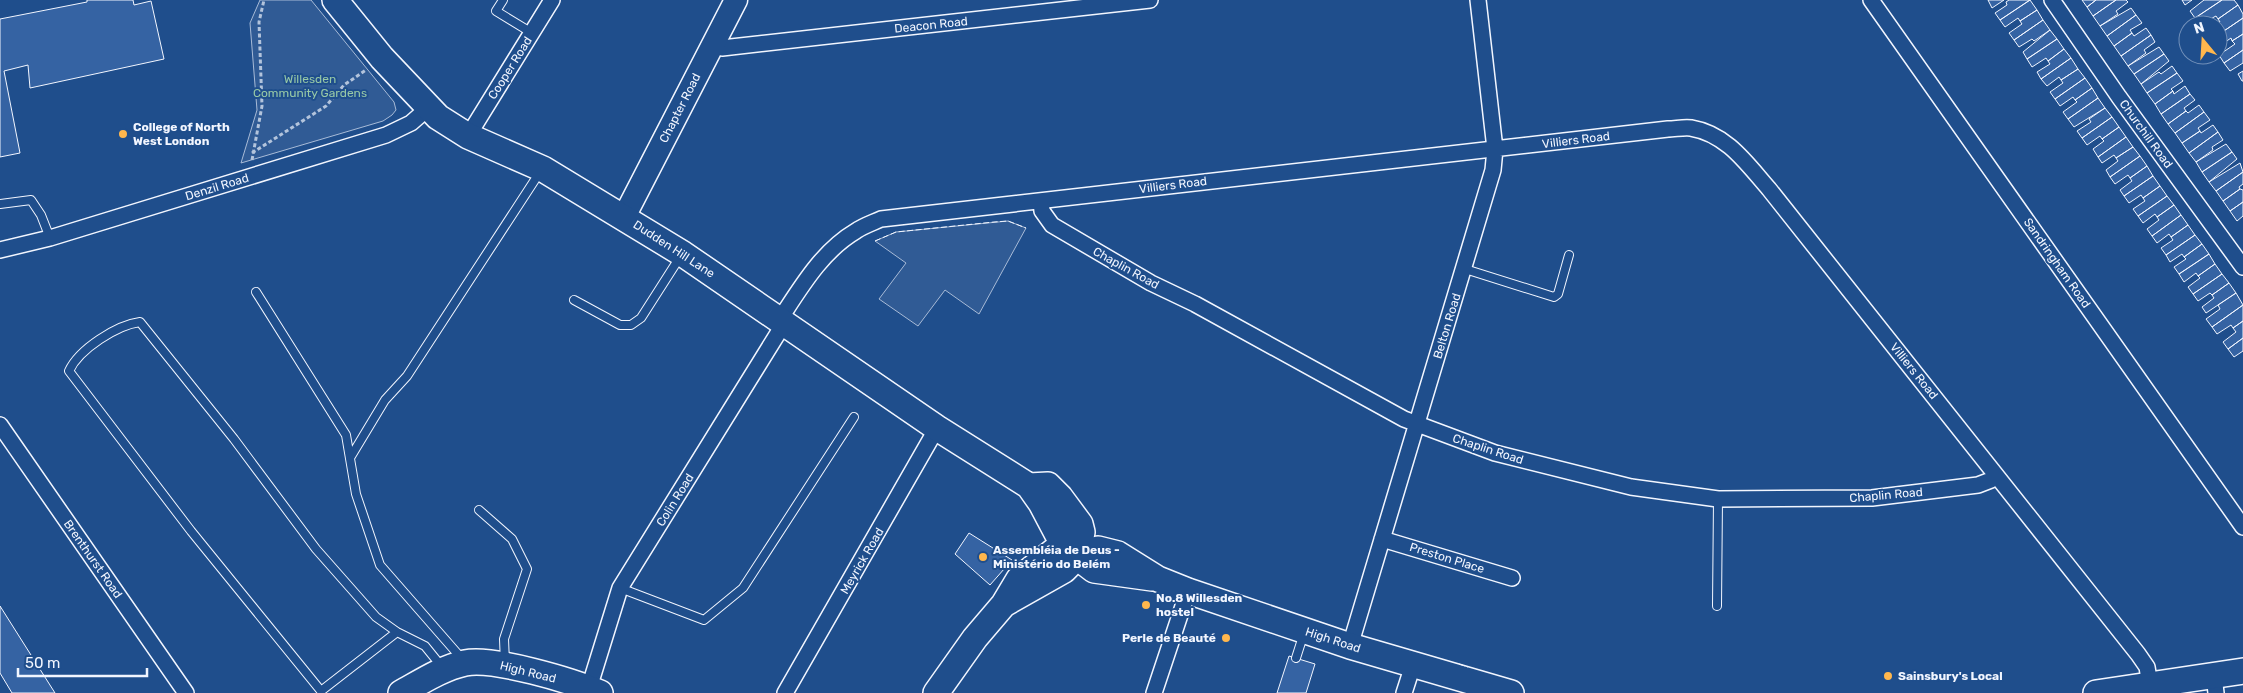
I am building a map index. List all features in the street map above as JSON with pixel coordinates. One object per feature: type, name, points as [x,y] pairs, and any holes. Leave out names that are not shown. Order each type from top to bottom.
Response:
[{"type":"main road","name":"Dudden Hill Lane","points":[[335,0],[382,58],[427,109],[438,118],[468,136],[543,168],[683,254],[937,428],[1029,486],[1048,485],[1074,514],[1082,532],[1077,557]]},
{"type":"main road","name":"High Road","points":[[936,693],[975,638],[1004,604],[1064,570],[1077,557],[1098,549],[1118,554],[1158,579],[1188,592],[1350,646],[1511,693]]},
{"type":"main road","name":"High Road","points":[[455,666],[506,665],[594,691]]},
{"type":"main road","points":[[401,693],[455,666]]},
{"type":"main road","points":[[2096,693],[2150,684],[2215,684],[2243,671]]},
{"type":"street","name":"Cooper Road","points":[[468,136],[552,0]]},
{"type":"street","name":"Chapter Road","points":[[624,217],[736,0]]},
{"type":"street","name":"Deacon Road","points":[[714,43],[722,48],[1150,0]]},
{"type":"street","name":"Belton Road","points":[[1350,646],[1494,170],[1495,149],[1478,0]]},
{"type":"street","name":"Sandringham Road","points":[[1871,0],[2243,527]]},
{"type":"street","name":"Churchill Road","points":[[2052,0],[2119,97],[2243,267]]},
{"type":"street","name":"Denzil Road","points":[[0,250],[50,238],[386,135],[411,122],[427,109]]},
{"type":"street","name":"Villiers Road","points":[[783,321],[817,265],[836,245],[864,227],[881,220],[1041,200],[1691,128],[1714,135],[1727,142],[1769,188],[2138,654],[2147,667],[2150,684]]},
{"type":"street","name":"Chaplin Road","points":[[1041,200],[1042,211],[1052,225],[1151,282],[1195,304],[1404,419],[1495,453],[1631,487],[1718,500],[1872,498],[1978,485],[1996,475]]},
{"type":"street","name":"Colin Road","points":[[594,691],[620,588],[783,321]]},
{"type":"street","name":"Brenthurst Road","points":[[0,425],[186,693]]},
{"type":"street","name":"Meyrick Road","points":[[785,693],[937,428]]},
{"type":"street","name":"Preston Place","points":[[1382,539],[1512,578]]},
{"type":"street","points":[[1154,693],[1188,592]]},
{"type":"street","points":[[1404,693],[1412,665]]},
{"type":"lane","points":[[503,0],[496,11],[532,33]]},
{"type":"lane","points":[[350,458],[385,400],[407,376],[543,168]]},
{"type":"lane","points":[[0,204],[31,200],[41,215],[50,238]]},
{"type":"lane","points":[[574,300],[620,325],[631,325],[641,318],[683,254]]},
{"type":"lane","points":[[1465,268],[1554,297],[1558,294],[1569,255]]},
{"type":"lane","points":[[256,292],[346,435],[356,494],[380,565],[455,666]]},
{"type":"lane","points":[[397,632],[321,691],[192,531],[69,371],[74,361],[125,324],[140,322],[234,439],[316,549],[376,617],[397,632],[425,646],[455,666]]},
{"type":"lane","points":[[620,588],[704,620],[743,588],[854,417]]},
{"type":"lane","points":[[1717,606],[1718,500]]},
{"type":"lane","points":[[479,510],[512,539],[527,569],[504,639],[506,665]]},
{"type":"lane","points":[[1296,658],[1304,631]]},
{"type":"path","points":[[254,176],[252,154],[262,106],[259,22],[264,0]]},
{"type":"path","points":[[252,154],[326,106],[344,85],[369,68]]},
{"type":"shaded area","name":"Willesden Community Gardens","points":[[260,0],[311,0],[394,102],[396,110],[392,115],[383,121],[241,163],[257,110],[250,23]]},
{"type":"shaded area","points":[[1008,221],[1026,228],[979,314],[945,290],[918,326],[879,299],[906,263],[875,241],[896,232]]},
{"type":"building","points":[[87,0],[133,0],[134,5],[151,1],[164,59],[30,88],[28,65],[4,71],[20,153],[0,157],[0,19],[87,2]]},
{"type":"building","points":[[1988,0],[2004,0],[1992,8]]},
{"type":"building","points":[[2009,0],[2030,0],[2000,20],[1995,13],[2007,5],[2006,2]]},
{"type":"building","points":[[2030,0],[2037,10],[2020,21],[2018,18],[2005,27],[2000,20]]},
{"type":"building","points":[[2082,0],[2096,0],[2087,7]]},
{"type":"building","points":[[2096,0],[2116,0],[2093,16],[2087,7]]},
{"type":"building","points":[[2116,0],[2126,0],[2128,2],[2116,11],[2118,14],[2100,26],[2093,16]]},
{"type":"building","points":[[2182,0],[2192,0],[2185,5]]},
{"type":"building","points":[[2204,0],[2222,0],[2200,15],[2193,15],[2190,11]]},
{"type":"building","points":[[2222,0],[2234,0],[2238,5],[2224,15],[2200,15]]},
{"type":"building","points":[[2238,5],[2243,18],[2228,28],[2228,15],[2224,15]]},
{"type":"building","points":[[2131,8],[2136,15],[2107,36],[2100,26]]},
{"type":"building","points":[[2037,10],[2043,20],[2014,40],[2009,33],[2022,24],[2020,21]]},
{"type":"building","points":[[2136,15],[2142,23],[2130,30],[2132,33],[2114,46],[2107,36]]},
{"type":"building","points":[[2243,18],[2243,34],[2232,41],[2231,38],[2228,40],[2228,28]]},
{"type":"building","points":[[2043,20],[2050,30],[2034,41],[2032,39],[2019,47],[2014,40]]},
{"type":"building","points":[[2146,28],[2151,35],[2121,56],[2114,46],[2132,33],[2134,36]]},
{"type":"building","points":[[2050,30],[2057,39],[2027,59],[2023,52]]},
{"type":"building","points":[[2243,34],[2243,50],[2228,60],[2228,49],[2235,44],[2232,41]]},
{"type":"building","points":[[2151,35],[2155,42],[2144,50],[2146,53],[2128,66],[2121,56]]},
{"type":"building","points":[[2057,39],[2064,49],[2048,61],[2046,58],[2032,67],[2027,59]]},
{"type":"building","points":[[2159,47],[2164,54],[2134,74],[2128,66]]},
{"type":"building","points":[[2064,49],[2071,58],[2041,79],[2037,72],[2050,64],[2048,61]]},
{"type":"building","points":[[2243,50],[2243,63],[2230,71],[2226,65],[2228,65],[2228,60]]},
{"type":"building","points":[[2164,54],[2169,61],[2141,84],[2134,74]]},
{"type":"building","points":[[2071,58],[2078,69],[2061,80],[2059,77],[2047,86],[2041,79]]},
{"type":"building","points":[[2172,66],[2177,73],[2147,93],[2141,84]]},
{"type":"building","points":[[2078,69],[2085,78],[2055,99],[2050,92],[2063,83],[2061,80]]},
{"type":"building","points":[[2243,71],[2243,81],[2242,81],[2238,74]]},
{"type":"building","points":[[2177,73],[2183,81],[2155,104],[2147,93]]},
{"type":"building","points":[[2085,78],[2092,88],[2075,100],[2073,97],[2060,106],[2055,99]]},
{"type":"building","points":[[2185,86],[2190,94],[2161,114],[2155,104],[2173,91],[2174,94]]},
{"type":"building","points":[[2092,88],[2098,98],[2068,119],[2063,112],[2077,102],[2075,100]]},
{"type":"building","points":[[2190,94],[2195,100],[2184,108],[2186,111],[2168,124],[2161,114]]},
{"type":"building","points":[[2098,98],[2105,108],[2074,127],[2068,119]]},
{"type":"building","points":[[2199,105],[2204,112],[2175,133],[2168,124],[2186,111],[2188,113]]},
{"type":"building","points":[[2105,108],[2112,117],[2082,138],[2077,131],[2091,122],[2089,119]]},
{"type":"building","points":[[2204,112],[2210,120],[2198,128],[2200,131],[2182,143],[2175,133]]},
{"type":"building","points":[[2112,117],[2119,127],[2102,139],[2100,136],[2087,145],[2082,138]]},
{"type":"building","points":[[2213,125],[2218,132],[2189,153],[2182,143]]},
{"type":"building","points":[[2119,127],[2126,137],[2098,157],[2093,149],[2104,141],[2102,139]]},
{"type":"building","points":[[2218,132],[2223,140],[2212,147],[2213,150],[2196,162],[2189,153]]},
{"type":"building","points":[[2126,137],[2133,147],[2116,158],[2114,155],[2102,163],[2098,157]]},
{"type":"building","points":[[2226,144],[2232,152],[2202,172],[2196,162]]},
{"type":"building","points":[[2133,147],[2140,156],[2110,177],[2106,170],[2118,161],[2116,158]]},
{"type":"building","points":[[2232,152],[2237,159],[2209,182],[2202,172]]},
{"type":"building","points":[[2140,156],[2147,166],[2130,178],[2128,175],[2115,184],[2110,177]]},
{"type":"building","points":[[2240,163],[2243,172],[2216,191],[2209,182]]},
{"type":"building","points":[[2147,166],[2153,176],[2124,196],[2120,190],[2132,181],[2130,178]]},
{"type":"building","points":[[2243,172],[2243,184],[2239,187],[2240,189],[2223,201],[2216,191]]},
{"type":"building","points":[[2153,176],[2160,186],[2143,198],[2141,195],[2129,203],[2124,196]]},
{"type":"building","points":[[2160,186],[2167,196],[2138,216],[2133,209],[2145,201],[2143,198]]},
{"type":"building","points":[[2240,189],[2243,190],[2243,202],[2230,211],[2223,201]]},
{"type":"building","points":[[2167,196],[2174,205],[2157,217],[2155,214],[2143,223],[2138,216]]},
{"type":"building","points":[[2243,202],[2243,216],[2237,221],[2230,211]]},
{"type":"building","points":[[2174,205],[2181,215],[2152,236],[2147,229],[2159,220],[2157,217]]},
{"type":"building","points":[[2181,215],[2188,225],[2171,237],[2169,234],[2157,243],[2152,236]]},
{"type":"building","points":[[2188,225],[2195,235],[2166,255],[2161,248],[2173,240],[2171,237]]},
{"type":"building","points":[[2195,235],[2202,244],[2184,257],[2182,254],[2170,262],[2166,255]]},
{"type":"building","points":[[2202,244],[2209,254],[2179,274],[2174,267]]},
{"type":"building","points":[[2209,254],[2215,264],[2198,276],[2196,273],[2184,282],[2179,274]]},
{"type":"building","points":[[2215,264],[2222,274],[2193,294],[2188,287],[2200,278],[2198,276]]},
{"type":"building","points":[[2222,274],[2229,283],[2212,295],[2210,293],[2198,301],[2193,294]]},
{"type":"building","points":[[2229,283],[2236,293],[2206,313],[2202,307],[2214,298],[2212,295]]},
{"type":"building","points":[[2236,293],[2243,305],[2212,327],[2206,319],[2220,309],[2218,305]]},
{"type":"building","points":[[2243,305],[2243,321],[2233,328],[2231,325],[2217,334],[2212,327]]},
{"type":"building","points":[[2243,321],[2243,338],[2228,349],[2223,342],[2236,332],[2233,328]]},
{"type":"building","points":[[2243,338],[2243,351],[2234,357],[2228,349]]},
{"type":"building","name":"Assembléia de Deus - Ministério do Belém","points":[[969,533],[1012,560],[990,585],[955,554]]},
{"type":"building","points":[[0,606],[55,693],[12,693],[0,673]]},
{"type":"building","points":[[1289,656],[1315,664],[1306,693],[1277,693]]},
{"type":"fence","points":[[875,241],[896,232],[994,222],[1008,221],[1026,228]]},
{"type":"fence","points":[[1459,664],[1468,667]]},
{"type":"place","name":"College of North West London","points":[[123,134]]},
{"type":"place","name":"Assembléia de Deus - Ministério do Belém","points":[[983,557]]},
{"type":"place","name":"No.8 Willesden hostel","points":[[1146,605]]},
{"type":"place","name":"Perle de Beauté","points":[[1226,638]]},
{"type":"place","name":"Sainsbury's Local","points":[[1888,676]]}]
